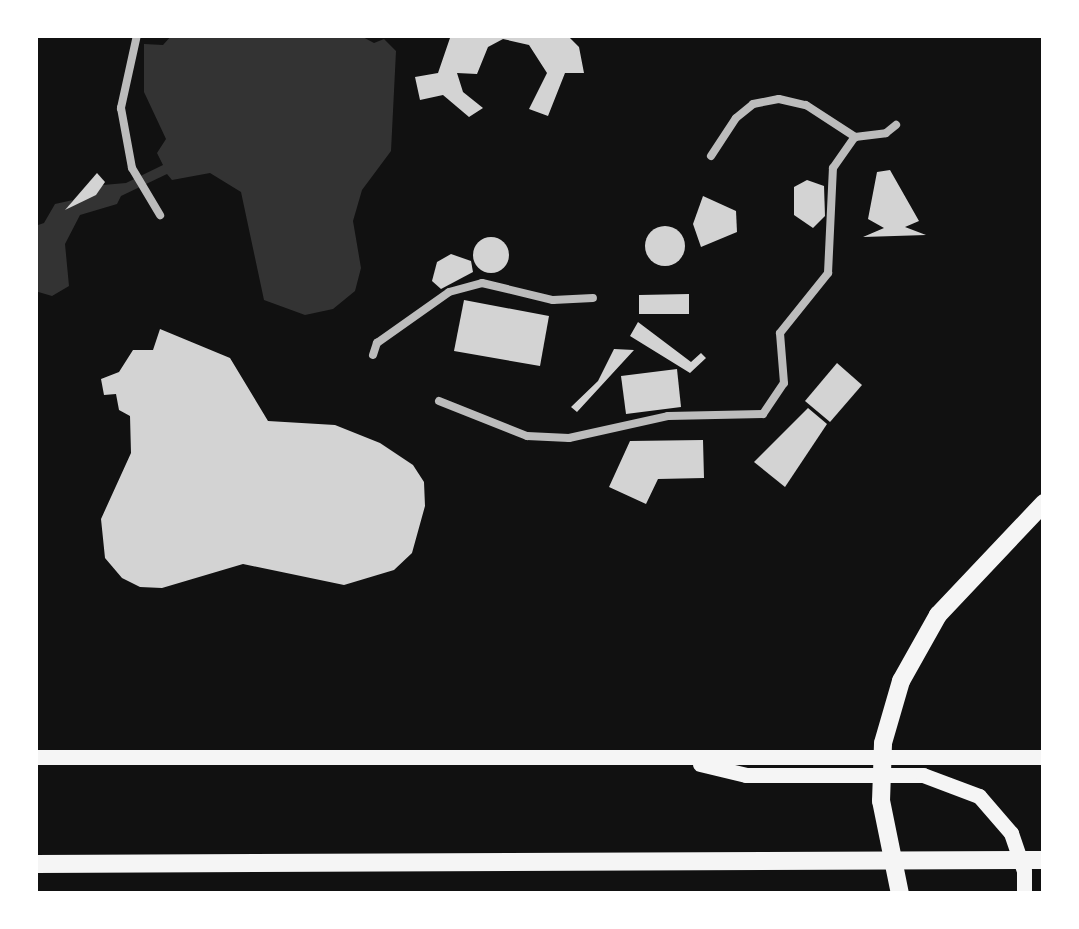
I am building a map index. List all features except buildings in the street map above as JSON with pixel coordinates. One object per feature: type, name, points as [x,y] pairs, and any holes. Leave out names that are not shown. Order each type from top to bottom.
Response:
[{"type":"highway","points":[[900,894],[882,801],[884,743],[901,681],[938,615],[1044,503]]},
{"type":"highway","points":[[35,864],[1044,860]]},
{"type":"main road","points":[[35,756],[1044,757]]},
{"type":"main road","points":[[672,757],[746,775],[923,775],[979,796],[1010,833],[1024,871],[1024,894]]},
{"type":"street","points":[[137,35],[120,108],[132,168],[160,215]]},
{"type":"street","points":[[711,156],[736,118],[754,104],[779,99],[806,105],[855,137],[886,133],[896,125]]},
{"type":"street","points":[[439,401],[528,436],[568,438],[668,416],[763,414],[777,402],[784,383],[780,333],[828,272],[828,185],[855,137]]},
{"type":"street","points":[[373,355],[378,343],[449,292],[482,283],[553,300],[593,298]]},
{"type":"shaded area","points":[[172,35],[359,35],[374,43],[384,39],[396,51],[391,151],[362,190],[353,221],[361,268],[355,291],[333,309],[305,315],[264,300],[241,192],[210,173],[172,180],[167,174],[121,196],[117,204],[80,215],[65,244],[69,286],[52,296],[35,291],[35,226],[44,223],[55,204],[73,200],[66,210],[103,185],[126,183],[163,165],[157,153],[166,139],[144,92],[144,44],[163,45]]}]
